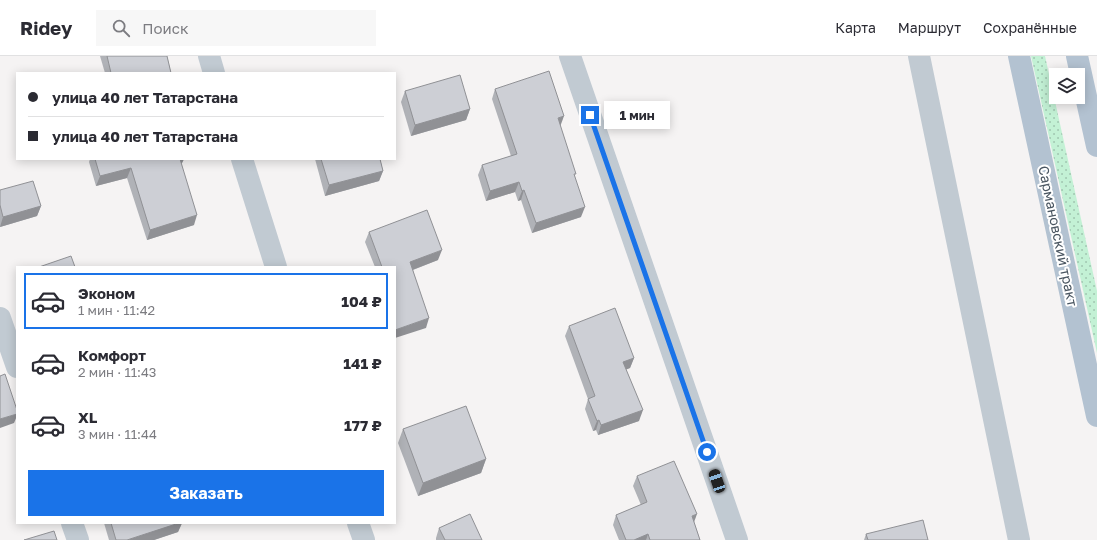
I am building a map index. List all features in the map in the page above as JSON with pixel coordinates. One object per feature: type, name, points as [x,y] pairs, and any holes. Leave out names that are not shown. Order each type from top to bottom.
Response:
[{"type":"main road","name":"Сармановский тракт","points":[[1019,56],[1097,416]]},
{"type":"main road","points":[[1077,56],[1097,146]]},
{"type":"street","points":[[209,56],[214,72]]},
{"type":"street","points":[[570,56],[737,540]]},
{"type":"street","points":[[918,56],[1019,540]]},
{"type":"street","points":[[242,160],[276,266]]},
{"type":"street","points":[[0,318],[16,364]]},
{"type":"street","points":[[72,524],[78,540]]},
{"type":"street","points":[[358,524],[364,540]]},
{"type":"green space","points":[[1031,56],[1045,56],[1049,74],[1049,104],[1056,104],[1097,291],[1097,353]]},
{"type":"building","points":[[107,56],[167,56],[171,72],[111,72]]},
{"type":"building","points":[[549,71],[564,116],[558,118],[585,207],[536,223],[524,190],[522,191],[519,182],[490,191],[482,165],[517,154],[495,89]]},
{"type":"building","points":[[460,75],[470,109],[415,125],[405,91]]},
{"type":"building","points":[[95,160],[180,160],[197,215],[150,230],[131,168],[100,176]]},
{"type":"building","points":[[321,160],[380,160],[383,171],[329,185]]},
{"type":"building","points":[[33,181],[41,206],[3,217],[0,205],[0,190]]},
{"type":"building","points":[[427,210],[442,250],[410,262],[429,318],[396,330],[396,266],[382,266],[369,232]]},
{"type":"building","points":[[71,256],[75,266],[42,266]]},
{"type":"building","points":[[615,308],[634,358],[623,362],[643,410],[601,425],[599,420],[597,421],[588,399],[595,396],[569,326]]},
{"type":"building","points":[[5,374],[16,407],[16,414],[0,419],[0,376]]},
{"type":"building","points":[[466,406],[486,459],[423,483],[403,429]]},
{"type":"building","points":[[674,461],[697,514],[692,516],[700,540],[650,540],[648,534],[634,540],[626,540],[616,515],[647,502],[637,476]]},
{"type":"building","points":[[470,514],[482,540],[445,540],[439,528]]},
{"type":"building","points":[[923,520],[928,540],[868,540],[866,534]]},
{"type":"building","points":[[111,524],[176,524],[127,540],[116,540]]},
{"type":"building","points":[[54,531],[57,540],[24,540]]},
{"type":"route","points":[[590,115],[707,452]]}]
